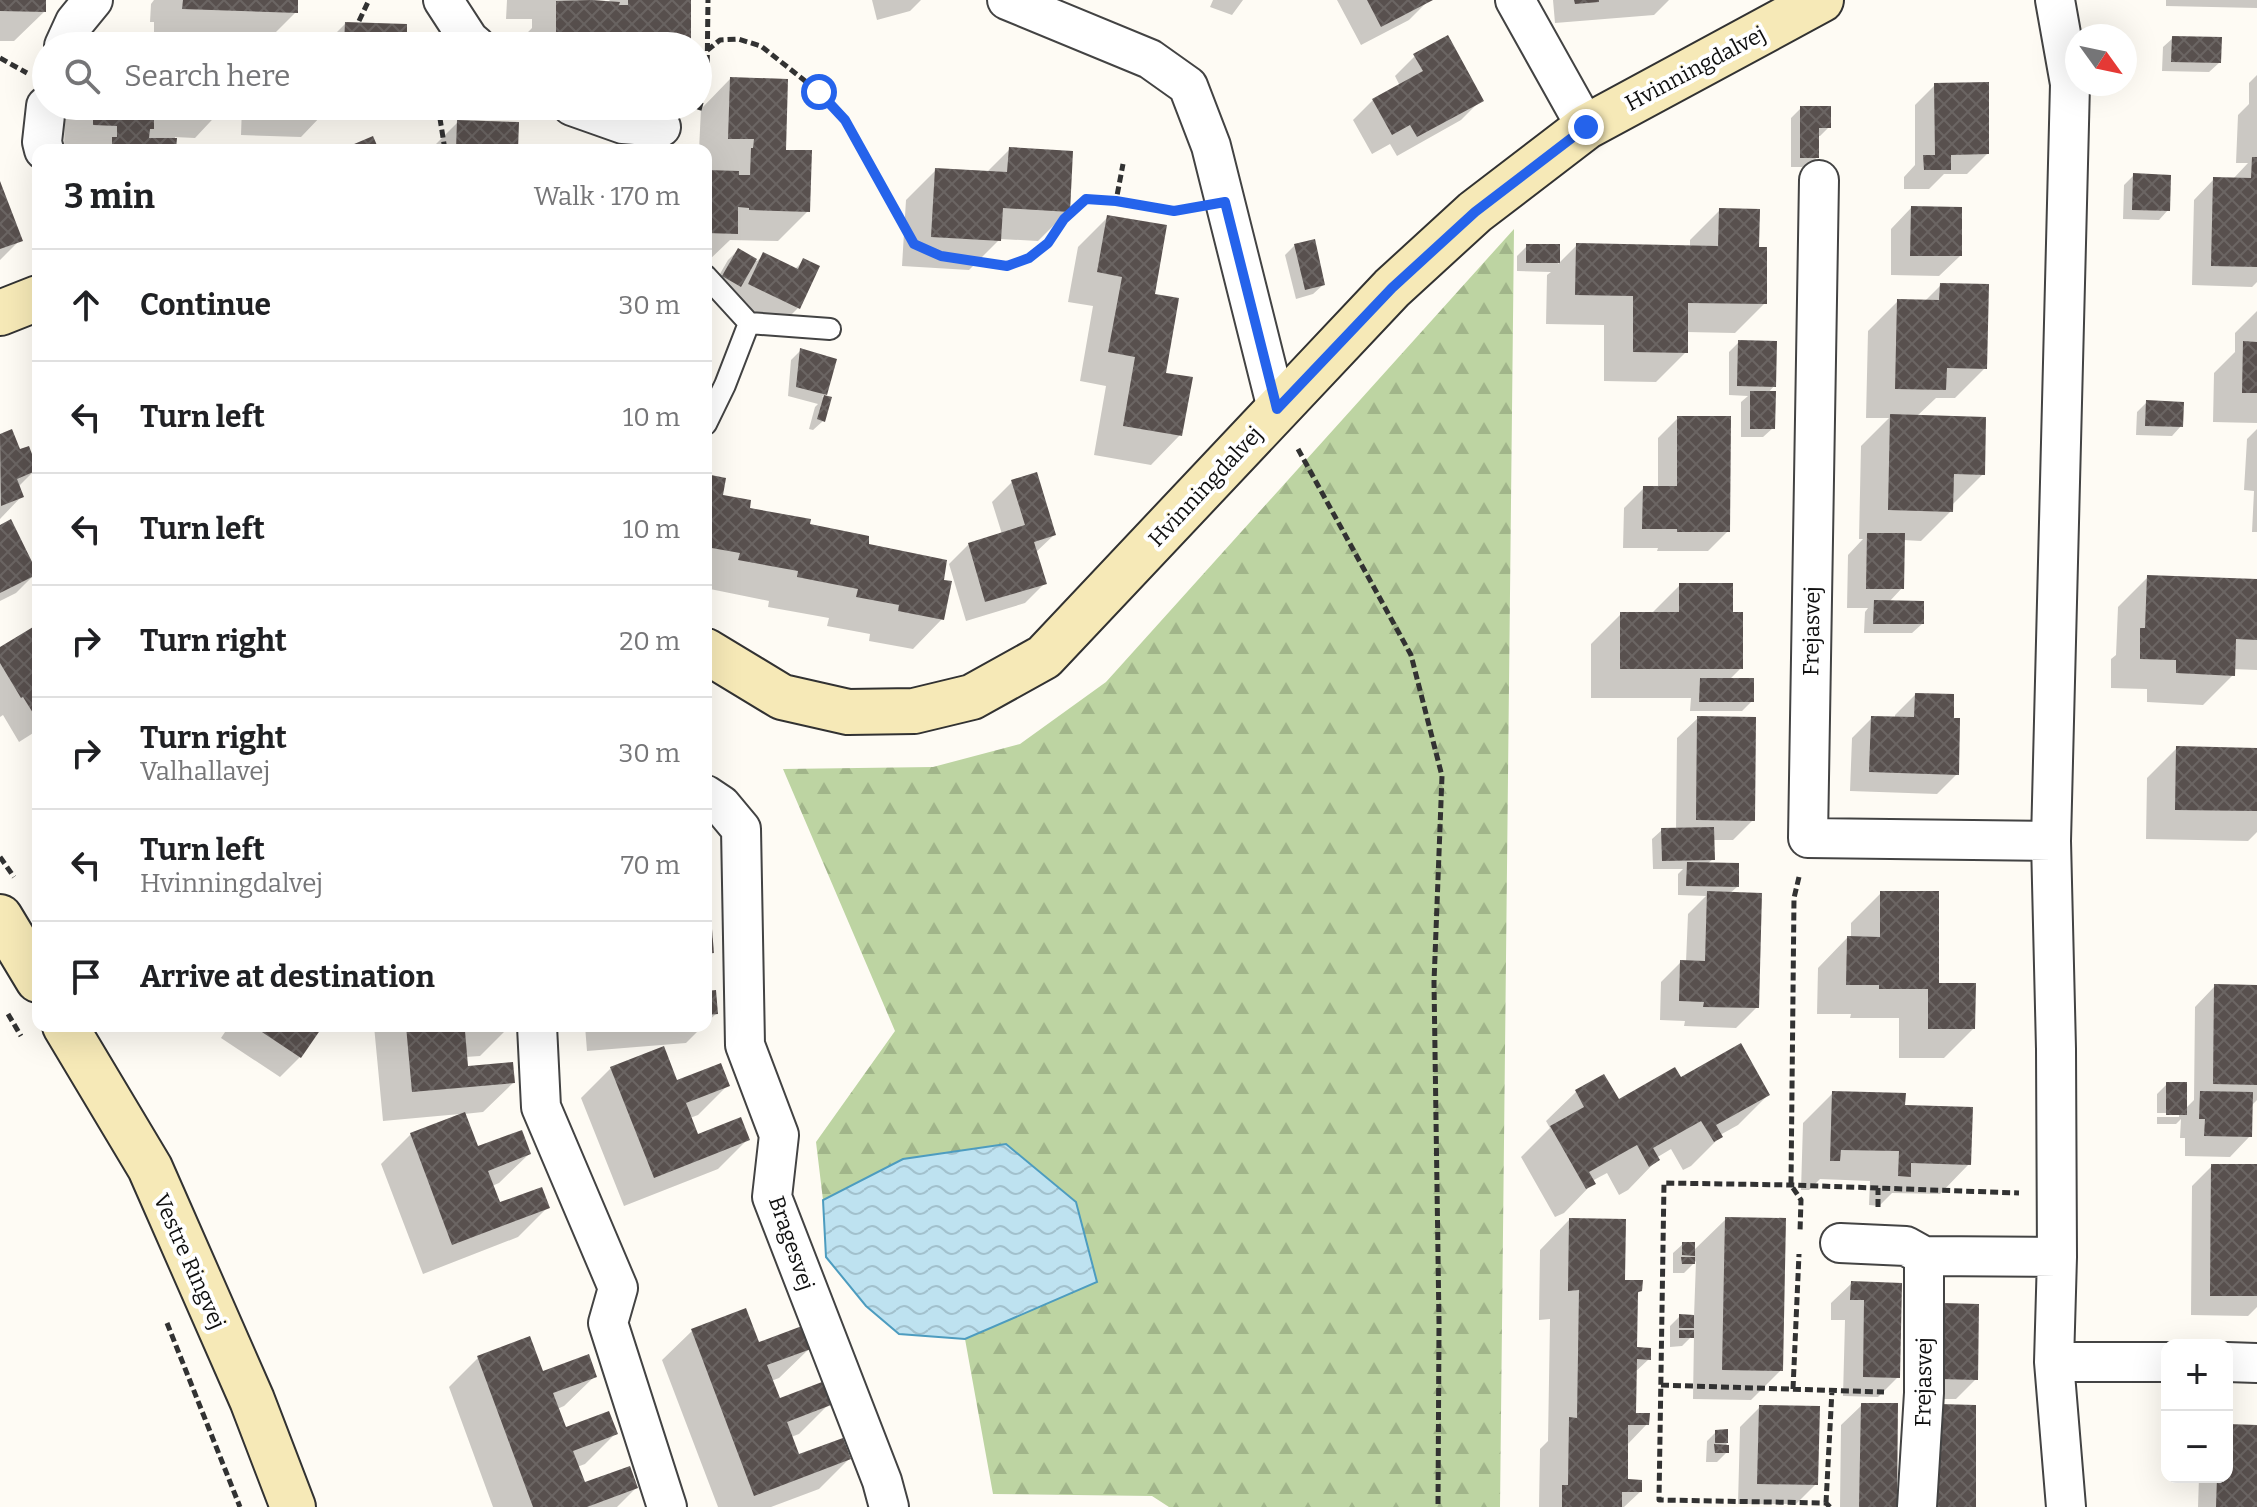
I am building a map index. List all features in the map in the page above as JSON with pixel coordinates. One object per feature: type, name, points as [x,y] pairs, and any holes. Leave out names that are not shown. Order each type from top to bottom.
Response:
[{"type":"street","points":[[70,32],[93,0]]},
{"type":"street","points":[[443,0],[464,32]]},
{"type":"street","points":[[1007,0],[1150,59],[1188,86],[1211,146],[1277,409]]},
{"type":"street","points":[[1515,0],[1586,127]]},
{"type":"street","name":"Hvinningdalvej","points":[[712,655],[782,697],[848,712],[914,711],[972,697],[1044,657],[1392,288],[1475,212],[1586,127],[1821,0]]},
{"type":"street","points":[[2055,0],[2070,84],[2051,841],[2056,1049],[2054,1362],[2066,1507]]},
{"type":"street","points":[[42,144],[44,120]]},
{"type":"street","points":[[612,120],[623,124],[678,123]]},
{"type":"street","name":"Frejasvej","points":[[1808,838],[1819,180]]},
{"type":"street","points":[[0,313],[32,300]]},
{"type":"street","name":"Bragesvej","points":[[712,799],[741,829],[745,1045],[779,1135],[772,1197],[882,1481],[889,1507]]},
{"type":"street","points":[[1808,838],[2051,841]]},
{"type":"street","points":[[0,917],[32,970]]},
{"type":"street","name":"Vestre Ringvej","points":[[69,1032],[150,1168],[252,1400],[293,1507]]},
{"type":"street","points":[[537,1032],[541,1107],[618,1288],[608,1323],[667,1507]]},
{"type":"street","points":[[1840,1243],[1906,1246],[1924,1256],[2057,1257]]},
{"type":"street","name":"Frejasvej","points":[[1917,1507],[1924,1393],[1924,1256]]},
{"type":"street","points":[[2054,1362],[2161,1362]]},
{"type":"street","points":[[2233,1362],[2257,1363]]},
{"type":"lane","points":[[712,283],[749,323],[830,329]]},
{"type":"lane","points":[[712,412],[749,323]]},
{"type":"path","points":[[359,21],[369,0]]},
{"type":"path","points":[[707,32],[708,0]]},
{"type":"path","points":[[712,46],[720,40],[738,39],[761,46],[819,92],[845,120],[914,244],[941,256],[1007,266],[1029,258],[1048,243],[1064,219],[1086,199],[1174,211],[1225,202]]},
{"type":"path","points":[[440,120],[444,144]]},
{"type":"path","points":[[1116,201],[1123,164]]},
{"type":"path","points":[[1277,409],[1411,655],[1442,776],[1434,982],[1439,1323],[1438,1507]]},
{"type":"path","points":[[1793,1389],[1801,1200],[1791,1185],[1794,898],[1808,838]]},
{"type":"path","points":[[8,1012],[23,1039]]},
{"type":"path","points":[[1832,1390],[1828,1505],[1659,1500],[1664,1183],[2056,1195]]},
{"type":"path","points":[[164,1315],[240,1507]]},
{"type":"path","points":[[1661,1385],[1924,1393]]},
{"type":"green space","points":[[1514,229],[1500,1507],[1169,1507],[1152,1496],[993,1494],[965,1339],[1096,1282],[1076,1203],[1006,1144],[903,1159],[823,1200],[816,1142],[895,1031],[783,769],[933,767],[1020,744],[1106,682]]},
{"type":"water","points":[[1006,1144],[1076,1202],[1097,1282],[965,1339],[899,1334],[866,1306],[826,1257],[823,1200],[903,1159]]},
{"type":"building","points":[[0,0],[46,0],[46,12],[0,11]]},
{"type":"building","points":[[183,0],[298,0],[298,13],[182,9]]},
{"type":"building","points":[[592,0],[628,5],[628,0],[691,0],[691,32],[556,32],[556,1]]},
{"type":"building","points":[[1367,0],[1433,0],[1381,27]]},
{"type":"building","points":[[1574,0],[1599,0],[1599,2],[1575,4]]},
{"type":"building","points":[[345,22],[407,24],[407,32],[345,32]]},
{"type":"building","points":[[1448,35],[1484,101],[1417,137],[1410,125],[1392,135],[1372,99],[1423,71],[1413,54]]},
{"type":"building","points":[[2172,36],[2222,37],[2221,63],[2171,62]]},
{"type":"building","points":[[730,77],[788,79],[786,150],[812,150],[810,212],[738,207],[738,234],[712,233],[712,170],[739,171],[739,175],[750,175],[754,139],[728,139]]},
{"type":"building","points":[[1989,82],[1989,154],[1951,155],[1951,170],[1924,170],[1923,155],[1935,155],[1934,83]]},
{"type":"building","points":[[1800,106],[1831,106],[1831,128],[1819,128],[1819,158],[1800,158]]},
{"type":"building","points":[[93,120],[154,120],[154,129],[150,129],[149,138],[177,138],[176,144],[112,144],[112,137],[117,137],[117,126],[93,125]]},
{"type":"building","points":[[457,120],[519,122],[518,144],[456,144]]},
{"type":"building","points":[[373,136],[376,144],[354,144]]},
{"type":"building","points":[[1009,147],[1073,151],[1070,212],[1003,208],[1001,241],[931,237],[935,168],[1007,172]]},
{"type":"building","points":[[2252,157],[2257,157],[2257,267],[2211,266],[2213,177],[2251,178]]},
{"type":"building","points":[[2133,173],[2171,175],[2170,211],[2132,210]]},
{"type":"building","points":[[0,181],[23,241],[0,249]]},
{"type":"building","points":[[1911,206],[1962,207],[1962,256],[1910,256]]},
{"type":"building","points":[[1719,208],[1760,209],[1759,247],[1767,247],[1767,304],[1688,303],[1688,353],[1633,352],[1633,296],[1575,295],[1576,243],[1718,246]]},
{"type":"building","points":[[1107,215],[1167,225],[1155,294],[1179,298],[1166,373],[1193,377],[1182,436],[1123,426],[1135,357],[1108,352],[1122,277],[1097,272]]},
{"type":"building","points":[[1315,239],[1325,285],[1305,290],[1294,244]]},
{"type":"building","points":[[1526,244],[1560,244],[1560,263],[1526,263]]},
{"type":"building","points":[[738,248],[757,259],[741,287],[722,276]]},
{"type":"building","points":[[763,252],[798,269],[803,258],[820,266],[800,309],[748,284]]},
{"type":"building","points":[[1940,283],[1989,284],[1987,369],[1947,368],[1946,390],[1895,389],[1897,299],[1939,300]]},
{"type":"building","points":[[1738,340],[1777,341],[1776,387],[1737,386]]},
{"type":"building","points":[[2243,341],[2257,342],[2257,393],[2242,393]]},
{"type":"building","points":[[800,348],[837,359],[827,395],[796,387]]},
{"type":"building","points":[[1750,391],[1776,391],[1775,429],[1750,429]]},
{"type":"building","points":[[824,395],[832,397],[825,422],[817,419]]},
{"type":"building","points":[[2146,400],[2184,402],[2183,427],[2145,426]]},
{"type":"building","points":[[1890,414],[1986,417],[1985,475],[1954,474],[1953,512],[1888,510]]},
{"type":"building","points":[[1677,416],[1731,416],[1730,532],[1642,529],[1643,486],[1677,486]]},
{"type":"building","points":[[12,429],[20,449],[29,446],[32,454],[32,473],[17,479],[24,497],[1,506],[0,434]]},
{"type":"building","points":[[1037,472],[1056,535],[1034,542],[1047,584],[985,602],[968,543],[1025,525],[1011,480]]},
{"type":"building","points":[[712,475],[726,478],[723,495],[751,500],[750,508],[811,519],[810,524],[869,536],[869,544],[947,560],[944,580],[952,581],[944,620],[898,611],[899,605],[856,597],[858,589],[797,577],[798,571],[738,560],[740,553],[712,548]]},
{"type":"building","points":[[11,519],[32,562],[32,577],[0,593],[0,525]]},
{"type":"building","points":[[1867,533],[1905,533],[1904,589],[1866,589]]},
{"type":"building","points":[[2147,575],[2257,579],[2257,640],[2236,639],[2235,676],[2176,673],[2176,660],[2140,659],[2140,628],[2145,628]]},
{"type":"building","points":[[1679,583],[1733,583],[1733,612],[1743,612],[1743,669],[1620,669],[1620,612],[1679,612]]},
{"type":"building","points":[[1874,600],[1924,601],[1924,624],[1873,624]]},
{"type":"building","points":[[32,628],[32,711],[0,663],[0,647]]},
{"type":"building","points":[[1700,678],[1754,678],[1754,702],[1699,702]]},
{"type":"building","points":[[1915,693],[1954,694],[1954,718],[1960,718],[1959,775],[1869,772],[1871,716],[1914,717]]},
{"type":"building","points":[[1697,716],[1756,717],[1755,821],[1696,820]]},
{"type":"building","points":[[2176,746],[2257,748],[2257,811],[2175,810]]},
{"type":"building","points":[[1714,827],[1715,860],[1662,861],[1661,828]]},
{"type":"building","points":[[1687,862],[1739,863],[1739,887],[1686,886]]},
{"type":"building","points":[[1707,891],[1762,893],[1759,1008],[1703,1007],[1704,1002],[1679,1001],[1680,960],[1705,961]]},
{"type":"building","points":[[1880,891],[1939,891],[1939,983],[1976,983],[1975,1029],[1928,1029],[1928,989],[1846,985],[1847,936],[1880,937]]},
{"type":"building","points":[[2214,984],[2257,985],[2257,1085],[2213,1084]]},
{"type":"building","points":[[712,990],[716,990],[718,1014],[712,1014]]},
{"type":"building","points":[[262,1032],[319,1032],[301,1058]]},
{"type":"building","points":[[407,1032],[465,1032],[468,1066],[513,1062],[515,1083],[412,1092]]},
{"type":"building","points":[[1741,1043],[1770,1095],[1716,1125],[1723,1137],[1714,1142],[1701,1121],[1653,1148],[1660,1160],[1649,1167],[1637,1145],[1589,1172],[1596,1184],[1586,1189],[1550,1126],[1584,1107],[1575,1090],[1604,1074],[1619,1099],[1675,1067],[1681,1077]]},
{"type":"building","points":[[664,1046],[677,1080],[721,1063],[730,1086],[686,1103],[698,1134],[741,1117],[750,1140],[654,1178],[610,1067]]},
{"type":"building","points":[[2166,1082],[2187,1082],[2187,1115],[2166,1115]]},
{"type":"building","points":[[1832,1091],[1906,1093],[1905,1105],[1973,1107],[1971,1165],[1911,1163],[1911,1177],[1898,1176],[1899,1151],[1841,1150],[1840,1161],[1830,1161]]},
{"type":"building","points":[[2200,1091],[2253,1092],[2252,1137],[2204,1136],[2205,1119],[2199,1119]]},
{"type":"building","points":[[465,1112],[478,1146],[522,1130],[531,1154],[488,1171],[500,1202],[542,1187],[550,1208],[452,1245],[410,1133]]},
{"type":"building","points":[[2211,1164],[2257,1164],[2257,1296],[2210,1296]]},
{"type":"building","points":[[1725,1217],[1786,1218],[1783,1371],[1722,1370]]},
{"type":"building","points":[[1569,1218],[1626,1219],[1625,1280],[1643,1280],[1642,1291],[1638,1292],[1637,1347],[1651,1348],[1651,1360],[1637,1359],[1636,1413],[1650,1413],[1649,1425],[1628,1425],[1628,1479],[1642,1480],[1642,1492],[1622,1492],[1622,1507],[1562,1507],[1562,1485],[1568,1485],[1569,1417],[1577,1418],[1579,1290],[1568,1291]]},
{"type":"building","points":[[1682,1242],[1695,1242],[1695,1256],[1682,1255]]},
{"type":"building","points":[[1681,1257],[1695,1257],[1695,1264],[1682,1264]]},
{"type":"building","points":[[1851,1281],[1902,1283],[1900,1378],[1863,1377],[1864,1300],[1850,1300]]},
{"type":"building","points":[[1942,1303],[1979,1304],[1978,1380],[1940,1379]]},
{"type":"building","points":[[746,1308],[759,1342],[802,1326],[811,1349],[767,1365],[780,1398],[822,1382],[831,1405],[787,1422],[799,1454],[843,1438],[851,1459],[754,1496],[691,1329]]},
{"type":"building","points":[[1679,1314],[1694,1315],[1694,1328],[1679,1328]]},
{"type":"building","points":[[1679,1330],[1694,1330],[1694,1338],[1679,1338]]},
{"type":"building","points":[[530,1336],[543,1371],[589,1354],[597,1377],[553,1393],[566,1427],[609,1411],[618,1434],[573,1451],[585,1482],[630,1466],[638,1488],[587,1507],[533,1507],[477,1356]]},
{"type":"building","points":[[1861,1403],[1898,1403],[1897,1507],[1859,1507]]},
{"type":"building","points":[[1939,1404],[1976,1405],[1976,1507],[1938,1507]]},
{"type":"building","points":[[1759,1405],[1820,1406],[1818,1485],[1757,1484]]},
{"type":"building","points":[[2233,1424],[2257,1425],[2257,1507],[2216,1507],[2217,1483],[2233,1483]]},
{"type":"building","points":[[1728,1429],[1728,1443],[1715,1443],[1715,1430]]},
{"type":"building","points":[[1714,1444],[1729,1445],[1729,1453],[1715,1453]]},
{"type":"route","points":[[819,92],[845,120],[914,244],[941,256],[1007,266],[1029,258],[1048,243],[1064,219],[1086,199],[1174,211],[1225,202],[1277,409],[1392,288],[1475,212],[1586,127]]}]
